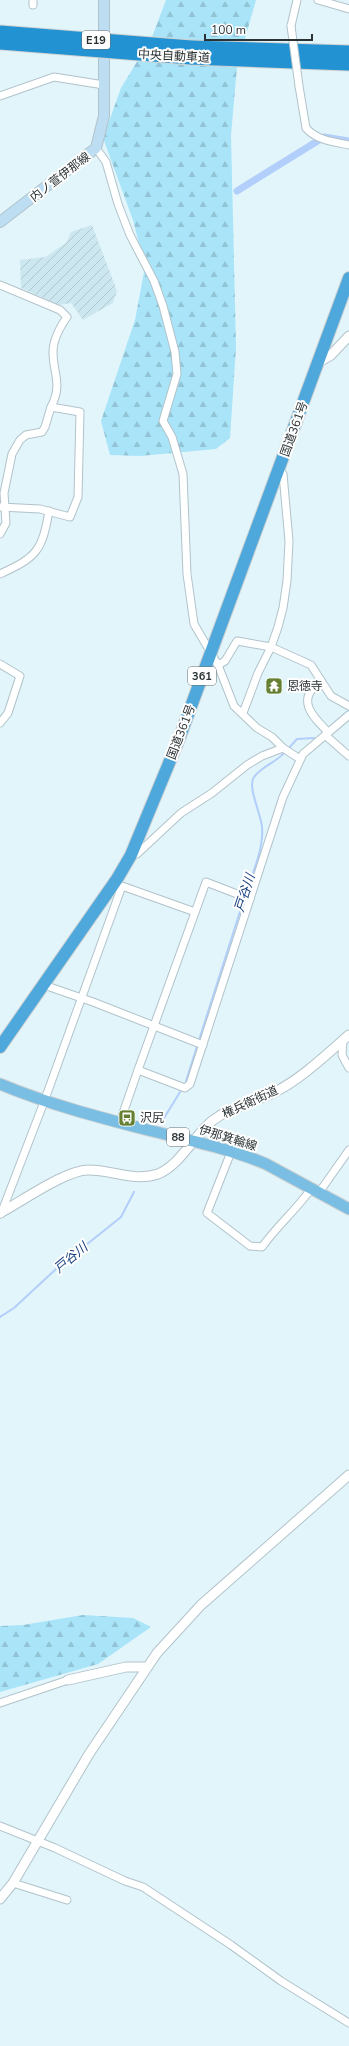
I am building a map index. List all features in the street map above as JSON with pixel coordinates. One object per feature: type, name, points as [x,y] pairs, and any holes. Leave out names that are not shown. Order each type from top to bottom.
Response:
[{"type":"highway","name":"中央自動車道","points":[[0,32],[191,52],[349,64]]},
{"type":"highway","name":"中央自動車道","points":[[0,43],[191,52],[349,52]]},
{"type":"highway","name":"国道361号","points":[[0,1047],[119,883],[179,738],[349,278]]},
{"type":"main road","name":"内ノ萱伊那線","points":[[0,222],[96,148],[104,116],[104,0]]},
{"type":"main road","name":"伊那箕輪線","points":[[0,1084],[44,1102],[194,1140],[266,1164],[349,1209]]},
{"type":"street","points":[[297,0],[291,26],[306,128],[310,133],[325,140],[349,145]]},
{"type":"street","points":[[318,0],[349,9]]},
{"type":"street","points":[[0,96],[54,77],[104,85]]},
{"type":"street","points":[[96,148],[106,162],[118,204],[130,235],[154,281],[163,306],[175,352],[177,374],[163,421],[172,438],[183,474],[187,574],[194,624],[218,665],[234,706],[257,728],[272,737],[283,748],[300,759]]},
{"type":"street","points":[[0,285],[60,310],[67,317],[60,327],[53,352],[58,382],[55,400],[42,432],[26,435],[20,440],[12,454],[4,486],[2,507],[6,523],[0,534]]},
{"type":"street","points":[[319,362],[331,355],[349,336]]},
{"type":"street","points":[[2,507],[49,511],[70,517],[78,492],[80,412],[51,407]]},
{"type":"street","points":[[243,713],[258,673],[271,647],[284,602],[290,541],[283,474],[279,469]]},
{"type":"street","points":[[0,574],[25,563],[40,546],[44,539],[49,511]]},
{"type":"street","points":[[218,665],[225,661],[238,641],[271,647],[311,665],[336,700],[349,706]]},
{"type":"street","points":[[0,664],[20,676],[8,713],[0,723]]},
{"type":"street","points":[[321,680],[315,684],[309,695],[308,709],[326,734],[349,756]]},
{"type":"street","points":[[138,1070],[185,1088],[190,1084],[200,1044],[247,898],[283,797],[300,759],[326,734],[349,715]]},
{"type":"street","points":[[131,855],[137,854],[181,813],[212,793],[247,765],[262,756],[283,748]]},
{"type":"street","points":[[120,1122],[206,882],[247,898]]},
{"type":"street","points":[[0,1214],[44,1102],[119,883],[195,912]]},
{"type":"street","points":[[44,986],[93,1002],[200,1044]]},
{"type":"street","points":[[346,1037],[342,1055],[349,1068]]},
{"type":"street","name":"権兵衛街道","points":[[0,1214],[73,1172],[88,1169],[137,1176],[155,1175],[163,1172],[212,1122],[227,1110],[275,1092],[290,1083],[346,1037]]},
{"type":"street","points":[[231,1152],[207,1213],[250,1246],[262,1247],[277,1227],[315,1191],[349,1150]]},
{"type":"street","points":[[0,1899],[13,1883],[89,1754],[157,1653],[201,1605],[349,1475]]},
{"type":"street","points":[[0,1703],[68,1680],[126,1666],[147,1667]]},
{"type":"street","points":[[0,1826],[38,1841],[125,1881],[143,1887],[232,1945],[281,1981],[349,2023]]},
{"type":"street","points":[[13,1883],[67,1900]]},
{"type":"shaded area","points":[[92,225],[117,291],[113,303],[83,320],[71,303],[59,305],[21,288],[20,260],[45,257],[66,243],[71,232]]},
{"type":"green space","points":[[166,0],[256,0],[237,67],[231,135],[236,347],[230,438],[216,449],[140,456],[110,455],[101,421],[135,320],[145,267],[133,220],[103,138],[121,88],[152,37]]},
{"type":"green space","points":[[83,1615],[133,1618],[151,1627],[98,1664],[0,1692],[0,1626],[23,1625]]},
{"type":"waterway","points":[[237,191],[324,137],[349,141]]},
{"type":"waterway","name":"戸谷川","points":[[334,723],[348,711]]},
{"type":"waterway","name":"戸谷川","points":[[288,749],[297,739],[314,738]]},
{"type":"waterway","name":"戸谷川","points":[[245,895],[257,861],[262,835],[261,821],[253,793],[252,781],[257,773],[278,759],[285,752]]},
{"type":"waterway","name":"戸谷川","points":[[186,1081],[244,899]]},
{"type":"waterway","name":"戸谷川","points":[[161,1123],[180,1092]]},
{"type":"waterway","name":"戸谷川","points":[[0,1317],[14,1308],[56,1269],[121,1217],[134,1192]]},
{"type":"place","name":"恩徳寺","points":[[274,686]]},
{"type":"place","name":"沢尻","points":[[127,1118]]}]
